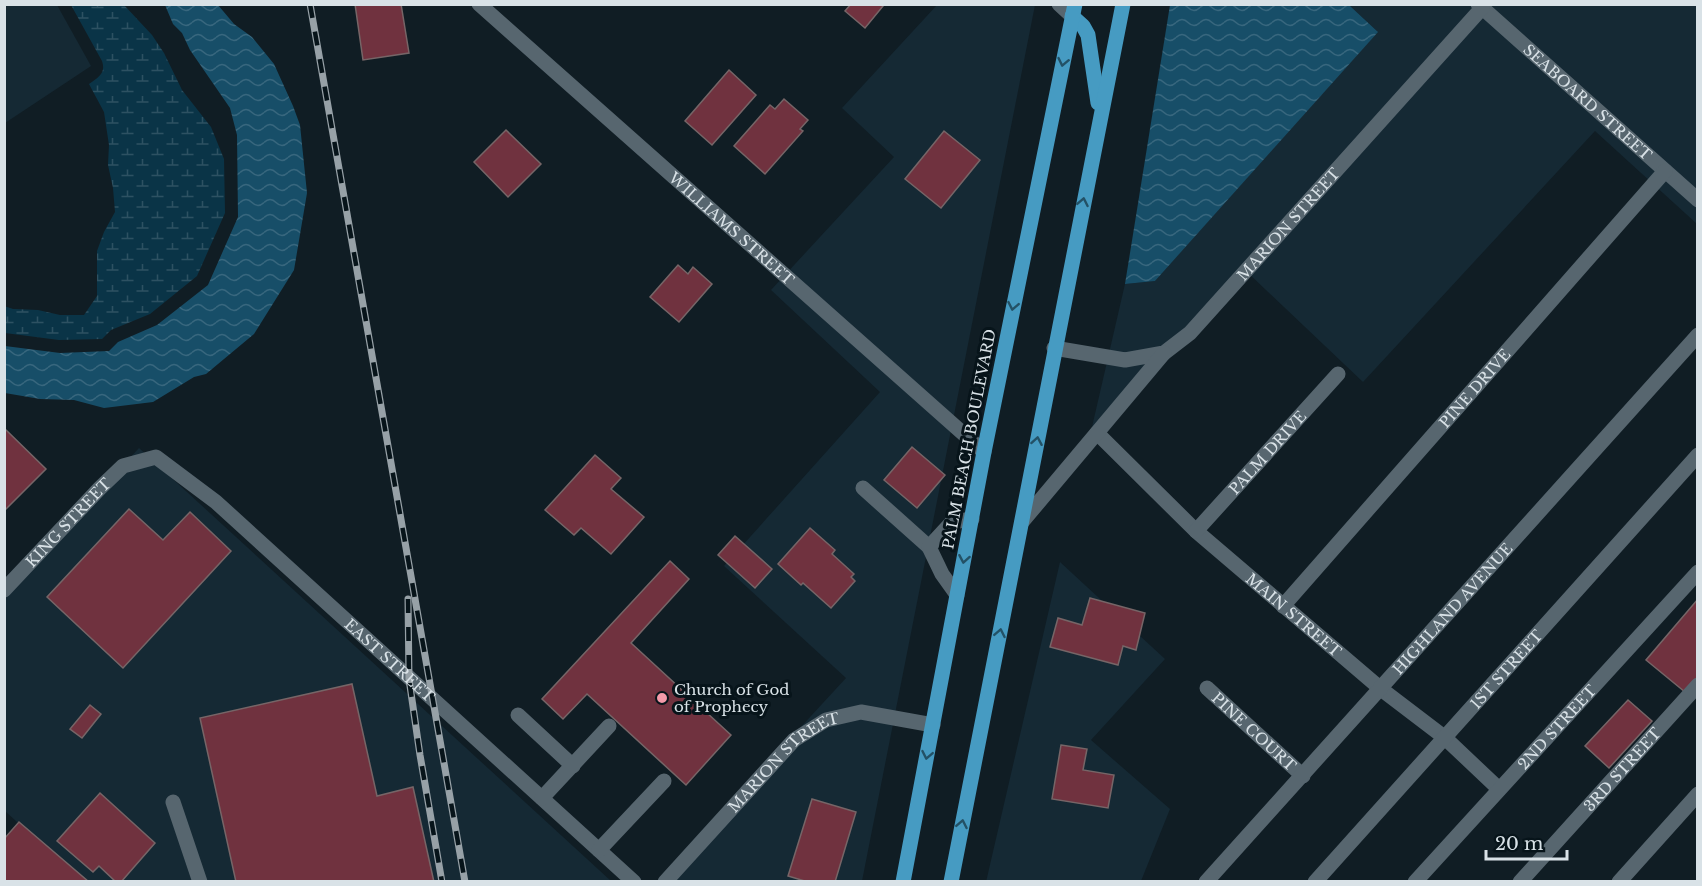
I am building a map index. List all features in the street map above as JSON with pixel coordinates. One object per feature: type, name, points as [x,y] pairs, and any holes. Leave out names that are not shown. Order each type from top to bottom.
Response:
[{"type":"main road","points":[[951,882],[1123,4]]},
{"type":"main road","name":"PALM BEACH BOULEVARD","points":[[903,882],[984,452],[1074,10]]},
{"type":"main road","points":[[1074,10],[1088,35],[1100,115]]},
{"type":"street","name":"WILLIAMS STREET","points":[[479,4],[984,452]]},
{"type":"street","points":[[1059,4],[1074,10]]},
{"type":"street","name":"SEABOARD STREET","points":[[1480,6],[1698,200]]},
{"type":"street","name":"MARION STREET","points":[[1054,348],[1125,360],[1164,353],[1190,333],[1480,6]]},
{"type":"street","name":"PINE DRIVE","points":[[1282,606],[1665,171]]},
{"type":"street","name":"HIGHLAND AVENUE","points":[[1206,882],[1698,335]]},
{"type":"street","points":[[1022,522],[1164,353]]},
{"type":"street","name":"PALM DRIVE","points":[[1196,531],[1338,374]]},
{"type":"street","name":"MAIN STREET","points":[[1097,433],[1196,531],[1381,689],[1444,738],[1500,789]]},
{"type":"street","name":"1ST STREET","points":[[1315,882],[1698,455]]},
{"type":"street","name":"EAST STREET","points":[[136,462],[156,457],[216,502],[634,882]]},
{"type":"street","name":"KING STREET","points":[[4,590],[100,488],[123,466],[136,462]]},
{"type":"street","points":[[863,488],[930,547],[942,574],[957,596]]},
{"type":"street","points":[[930,547],[952,522],[972,519]]},
{"type":"street","name":"2ND STREET","points":[[1415,882],[1698,572]]},
{"type":"street","name":"3RD STREET","points":[[1520,882],[1698,685]]},
{"type":"street","name":"PINE COURT","points":[[1207,688],[1302,777]]},
{"type":"street","name":"MARION STREET","points":[[665,882],[794,740],[825,720],[861,712],[933,725]]},
{"type":"street","points":[[518,715],[573,766]]},
{"type":"street","points":[[542,798],[609,726]]},
{"type":"street","points":[[599,850],[664,781]]},
{"type":"street","points":[[1619,882],[1698,794]]},
{"type":"street","points":[[173,802],[200,882]]},
{"type":"shaded area","points":[[5,4],[57,5],[91,66],[5,123]]},
{"type":"shaded area","points":[[937,5],[1035,5],[862,881],[658,882],[846,678],[724,566],[880,392],[771,290],[894,157],[842,108]]},
{"type":"shaded area","points":[[1349,5],[1697,5],[1697,224],[1595,131],[1363,382],[1245,270],[1089,440],[1125,284],[1155,281],[1377,31]]},
{"type":"shaded area","points":[[139,448],[611,881],[73,881],[77,877],[5,811],[4,594]]},
{"type":"shaded area","points":[[1060,562],[1165,659],[1091,740],[1170,809],[1141,881],[986,882]]},
{"type":"green space","points":[[71,5],[124,5],[152,35],[164,53],[182,90],[211,127],[224,159],[225,213],[197,276],[150,314],[111,330],[102,339],[59,340],[5,333],[4,306],[60,315],[84,315],[97,296],[97,251],[115,212],[108,165],[109,145],[104,112],[89,84],[101,74],[103,65]]},
{"type":"water","points":[[165,5],[218,5],[234,24],[252,37],[274,64],[300,125],[307,193],[294,270],[254,334],[206,374],[194,377],[153,402],[104,408],[74,400],[40,399],[5,393],[5,346],[60,353],[109,351],[118,342],[157,325],[208,285],[238,217],[237,135],[230,108],[190,50],[182,33],[173,24]]},
{"type":"water","points":[[1170,5],[1349,5],[1378,32],[1155,281],[1125,284]]},
{"type":"building","points":[[355,4],[401,4],[409,53],[363,60]]},
{"type":"building","points":[[851,4],[881,4],[883,6],[865,28],[845,11]]},
{"type":"building","points":[[729,70],[756,95],[712,145],[685,121]]},
{"type":"building","points":[[784,99],[808,120],[800,129],[803,131],[765,174],[734,146],[770,105],[775,109]]},
{"type":"building","points":[[506,130],[541,164],[508,197],[474,162]]},
{"type":"building","points":[[944,131],[980,160],[941,208],[905,179]]},
{"type":"building","points":[[678,265],[688,274],[693,267],[712,284],[679,322],[650,297]]},
{"type":"building","points":[[4,428],[46,469],[4,511]]},
{"type":"building","points":[[912,447],[945,475],[917,508],[884,480]]},
{"type":"building","points":[[595,455],[621,478],[611,489],[644,517],[611,554],[581,528],[574,535],[545,510]]},
{"type":"building","points":[[129,509],[163,540],[190,512],[231,551],[123,668],[47,597]]},
{"type":"building","points":[[810,528],[835,550],[832,554],[854,574],[851,577],[855,581],[831,608],[778,564]]},
{"type":"building","points":[[735,536],[772,569],[755,588],[718,555]]},
{"type":"building","points":[[670,561],[689,579],[631,643],[731,735],[686,785],[587,694],[563,719],[542,699]]},
{"type":"building","points":[[1090,598],[1145,613],[1136,650],[1123,646],[1118,665],[1050,647],[1058,618],[1082,625]]},
{"type":"building","points":[[1698,599],[1698,677],[1685,692],[1646,660]]},
{"type":"building","points":[[352,684],[377,796],[413,787],[434,882],[236,882],[200,718]]},
{"type":"building","points":[[1628,700],[1652,721],[1609,768],[1585,746]]},
{"type":"building","points":[[90,705],[101,714],[82,738],[70,729]]},
{"type":"building","points":[[1061,745],[1087,749],[1083,770],[1114,775],[1108,808],[1052,799]]},
{"type":"building","points":[[100,793],[155,843],[121,882],[116,882],[99,866],[93,872],[57,841]]},
{"type":"building","points":[[812,799],[856,812],[835,882],[808,882],[788,876]]},
{"type":"building","points":[[19,822],[89,882],[4,882],[4,839]]},
{"type":"railway","points":[[310,4],[465,882]]},
{"type":"railway","points":[[408,599],[409,679],[442,882]]},
{"type":"place","name":"Church of God of Prophecy","points":[[662,698]]}]
